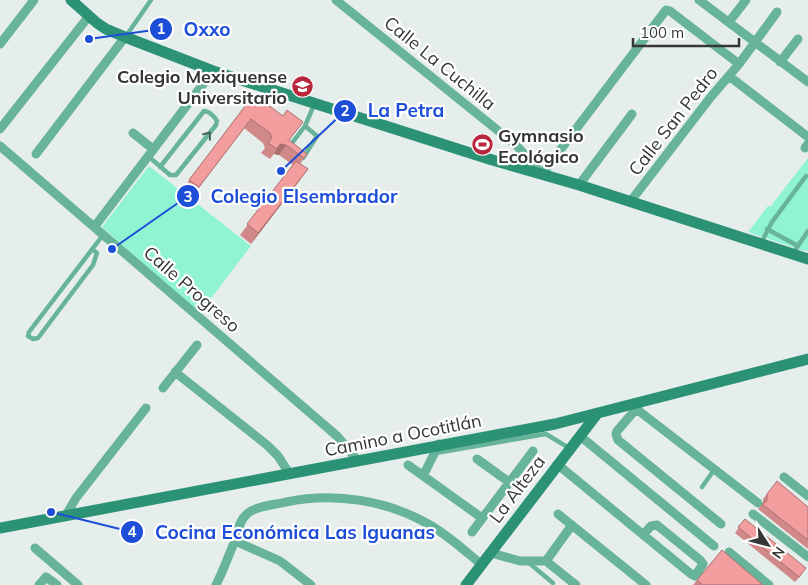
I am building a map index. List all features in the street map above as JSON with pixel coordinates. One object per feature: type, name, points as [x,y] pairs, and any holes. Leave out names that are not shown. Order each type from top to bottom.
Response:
[{"type":"main road","points":[[71,0],[106,28],[213,70],[315,104],[579,185],[761,244],[796,250],[808,258]]},
{"type":"main road","name":"Camino a Ocotitlán","points":[[0,528],[289,473],[437,449],[635,406],[808,359]]},
{"type":"main road","name":"La Alteza","points":[[466,585],[597,414]]},
{"type":"street","points":[[0,44],[34,0]]},
{"type":"street","name":"Calle La Cuchilla","points":[[336,0],[516,145],[542,174]]},
{"type":"street","points":[[729,22],[746,0]]},
{"type":"street","points":[[703,1],[755,43],[807,81]]},
{"type":"street","points":[[542,174],[666,10],[670,11],[739,64]]},
{"type":"street","name":"Calle San Pedro","points":[[630,202],[710,98],[739,64],[777,12]]},
{"type":"street","points":[[0,129],[89,16]]},
{"type":"street","points":[[36,154],[125,37]]},
{"type":"street","points":[[780,62],[798,39]]},
{"type":"street","points":[[94,226],[213,70]]},
{"type":"street","points":[[729,76],[808,137]]},
{"type":"street","points":[[579,185],[632,114]]},
{"type":"street","points":[[132,133],[151,152]]},
{"type":"street","name":"Calle Progreso","points":[[0,146],[337,436],[358,461]]},
{"type":"street","points":[[163,388],[197,345]]},
{"type":"street","points":[[175,372],[267,445],[278,456],[289,473]]},
{"type":"street","points":[[721,524],[618,440],[617,431],[635,406],[758,503]]},
{"type":"street","points":[[66,515],[76,498],[146,408]]},
{"type":"street","points":[[580,436],[714,546]]},
{"type":"street","points":[[423,476],[437,449]]},
{"type":"street","points":[[472,532],[533,451]]},
{"type":"street","points":[[477,459],[510,482]]},
{"type":"street","points":[[557,464],[643,535],[691,574],[696,575],[702,567],[703,564],[700,560],[657,525],[651,526],[643,535]]},
{"type":"street","points":[[408,465],[482,518]]},
{"type":"street","points":[[784,477],[808,496]]},
{"type":"street","points":[[216,585],[245,515],[251,511],[295,500],[334,498],[364,500],[412,516],[447,536],[482,564]]},
{"type":"street","points":[[558,514],[646,585]]},
{"type":"street","points":[[753,514],[808,557]]},
{"type":"street","points":[[546,561],[572,525]]},
{"type":"street","points":[[235,541],[280,560],[311,585]]},
{"type":"street","points":[[35,548],[78,585]]},
{"type":"street","points":[[729,552],[769,585]]},
{"type":"street","points":[[491,553],[512,560],[546,561],[576,585]]},
{"type":"street","points":[[39,585],[46,577],[57,585]]},
{"type":"lane","points":[[125,37],[151,0]]},
{"type":"lane","points":[[290,152],[288,148],[305,126],[315,104]]},
{"type":"lane","points":[[151,152],[160,166],[172,176],[178,174],[216,125],[215,117],[205,111],[160,166]]},
{"type":"lane","points":[[295,156],[303,157],[316,139],[316,134],[305,126]]},
{"type":"lane","points":[[761,244],[767,229],[806,176]]},
{"type":"lane","points":[[767,229],[796,250],[808,231]]},
{"type":"lane","points":[[92,249],[97,253],[93,265],[38,338],[33,339],[28,336],[29,332],[92,249],[104,234]]},
{"type":"lane","points":[[437,449],[454,451],[546,434],[570,449]]},
{"type":"lane","points":[[702,486],[714,470]]},
{"type":"lane","points":[[528,561],[553,583]]},
{"type":"green space","points":[[808,158],[808,251],[748,232],[768,206],[770,207]]},
{"type":"green space","points":[[149,166],[251,246],[199,314],[102,227]]},
{"type":"building","points":[[252,97],[258,102],[260,99],[283,116],[287,110],[303,122],[289,140],[307,154],[304,158],[286,145],[280,144],[277,149],[268,143],[272,138],[270,133],[251,119],[199,187],[189,180]]},
{"type":"building","points":[[296,161],[308,169],[258,233],[247,224]]},
{"type":"building","points":[[777,481],[808,507],[808,540],[762,504],[767,501],[767,494]]},
{"type":"building","points":[[745,519],[806,568],[799,577],[738,527]]},
{"type":"building","points":[[722,550],[763,585],[703,585],[697,580]]},
{"type":"place","name":"Oxxo","points":[[89,39]]},
{"type":"place","name":"Colegio Mexiquense Universitario","points":[[303,86]]},
{"type":"place","name":"Gymnasio Ecológico","points":[[482,145]]},
{"type":"place","name":"La Petra","points":[[281,171]]},
{"type":"place","name":"Colegio Elsembrador","points":[[112,249]]},
{"type":"place","name":"Cocina Económica Las Iguanas","points":[[51,512]]}]
